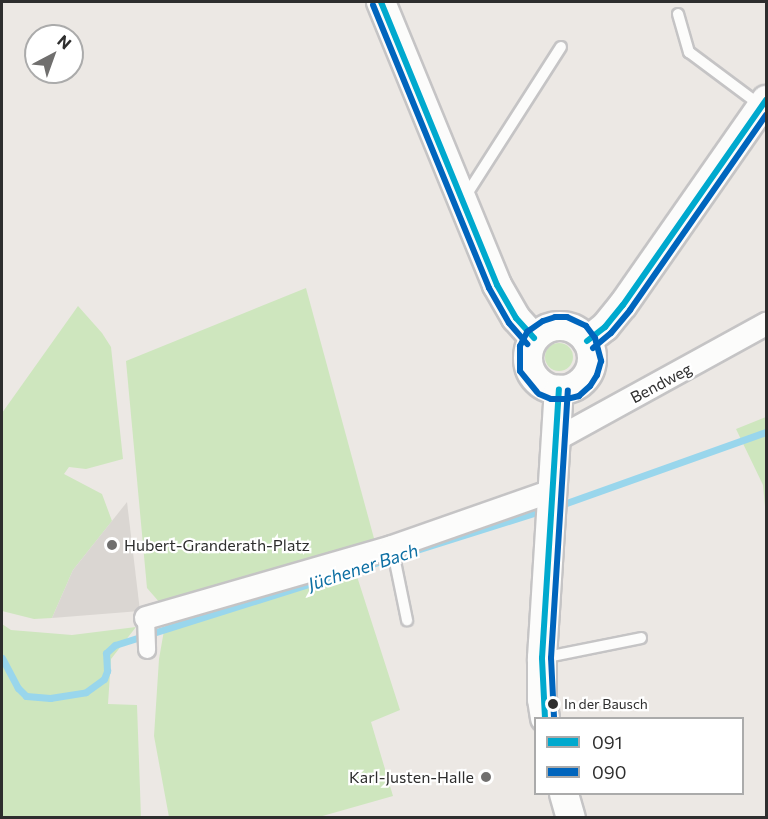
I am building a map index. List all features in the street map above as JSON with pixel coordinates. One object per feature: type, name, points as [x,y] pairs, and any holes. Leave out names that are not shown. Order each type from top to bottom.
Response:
[{"type":"street","points":[[381,2],[506,302],[516,318],[534,338]]},
{"type":"street","points":[[588,341],[623,305],[764,103]]},
{"type":"street","name":"Bendweg","points":[[555,440],[766,324]]},
{"type":"street","points":[[564,326],[573,329],[588,341],[591,351],[589,372],[573,388],[559,390],[543,386],[530,369],[529,348],[534,338],[547,329],[564,326]]},
{"type":"street","points":[[545,717],[542,658],[559,390]]},
{"type":"street","points":[[147,650],[146,623],[393,556],[551,501]]},
{"type":"street","points":[[564,795],[571,818]]},
{"type":"lane","points":[[678,14],[689,52],[764,103]]},
{"type":"lane","points":[[463,199],[561,47]]},
{"type":"lane","points":[[393,556],[407,620]]},
{"type":"lane","points":[[542,658],[641,638]]},
{"type":"green space","points":[[306,288],[375,542],[160,603],[147,588],[126,361]]},
{"type":"green space","points":[[78,306],[111,347],[123,459],[86,469],[69,467],[64,474],[102,494],[112,521],[73,570],[52,618],[34,619],[2,611],[2,413]]},
{"type":"green space","points":[[559,343],[569,347],[573,357],[569,367],[559,371],[549,367],[545,357],[549,347]]},
{"type":"green space","points":[[766,417],[766,517],[763,485],[736,429]]},
{"type":"green space","points":[[353,564],[400,710],[371,722],[393,796],[319,817],[169,817],[154,736],[159,659],[166,619]]},
{"type":"green space","points":[[2,624],[11,630],[72,635],[136,627],[111,659],[108,704],[137,705],[141,817],[2,817]]},
{"type":"shaded area","name":"Hubert-Granderath-Platz","points":[[127,502],[140,611],[52,618],[73,570]]},
{"type":"waterway","name":"Jüchener Bach","points":[[558,506],[766,432]]},
{"type":"waterway","name":"Jüchener Bach","points":[[2,658],[18,688],[26,696],[50,698],[86,692],[104,679],[107,671],[106,653],[115,645],[544,510]]},
{"type":"transit line","name":"091","points":[[381,2],[497,285],[516,318],[534,338]]},
{"type":"transit line","name":"090","points":[[373,5],[489,288],[509,323],[527,344]]},
{"type":"transit line","name":"091","points":[[587,341],[605,327],[623,305],[766,100]]},
{"type":"transit line","name":"090","points":[[593,348],[611,333],[630,310],[766,115]]},
{"type":"transit line","name":"090","points":[[537,392],[520,371],[520,346],[527,332],[543,321],[555,317],[567,317],[586,326],[595,338],[601,361],[597,375],[590,386],[579,396],[567,399],[551,399],[539,394]]},
{"type":"transit line","name":"091","points":[[545,717],[542,658],[559,390]]},
{"type":"transit line","name":"090","points":[[554,717],[551,658],[568,391]]},
{"type":"place","name":"Hubert-Granderath-Platz","points":[[112,545]]},
{"type":"place","name":"In der Bausch","points":[[553,704]]},
{"type":"place","name":"Karl-Justen-Halle","points":[[486,777]]}]
